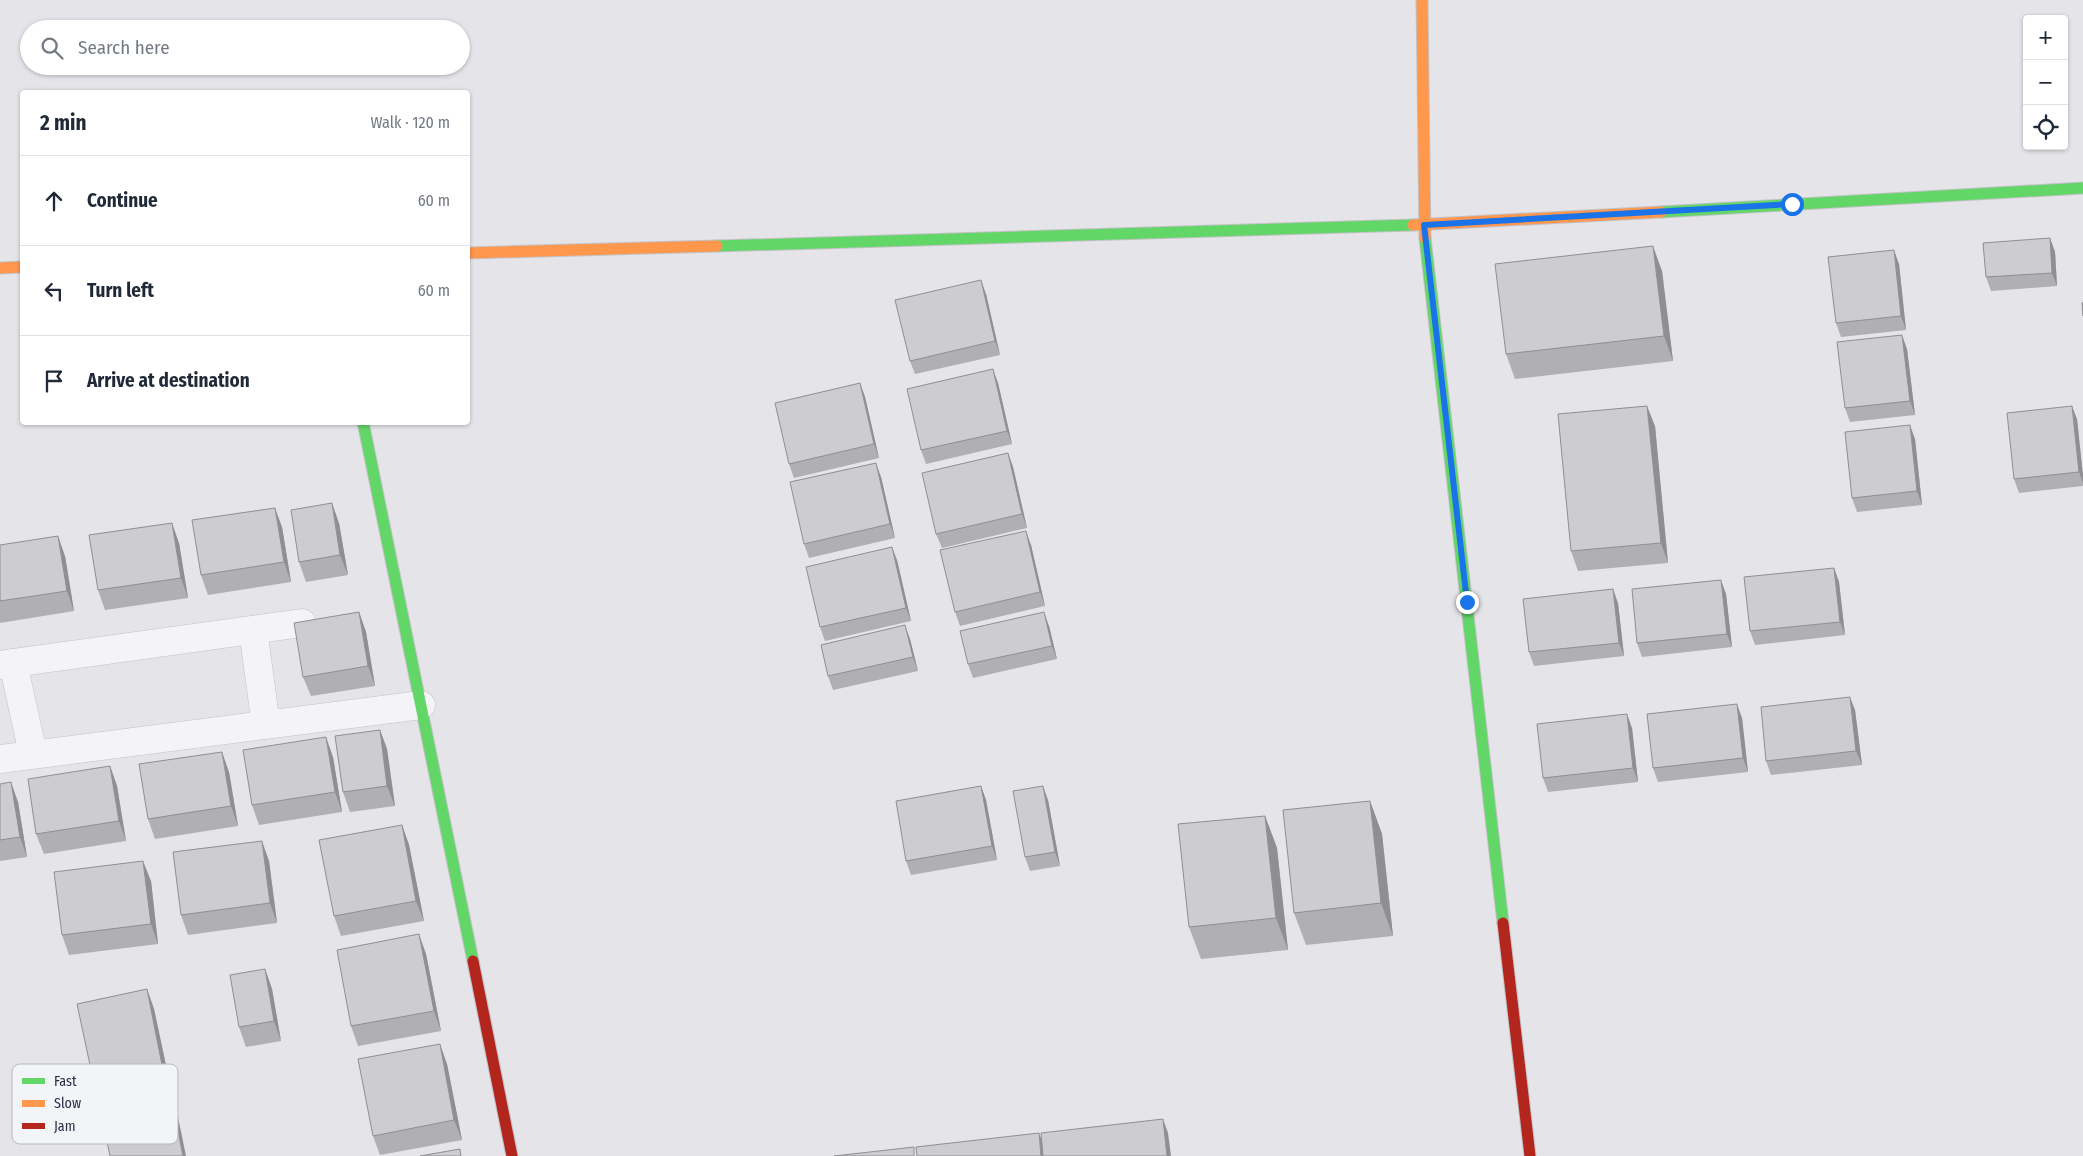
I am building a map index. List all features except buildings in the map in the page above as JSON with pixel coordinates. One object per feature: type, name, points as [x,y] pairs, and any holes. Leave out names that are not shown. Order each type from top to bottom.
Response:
[{"type":"street","points":[[1422,0],[1424,225],[1530,1156]]},
{"type":"street","points":[[470,253],[1424,225],[2083,188]]},
{"type":"street","points":[[0,268],[20,267]]},
{"type":"street","points":[[364,425],[512,1156]]},
{"type":"street","points":[[33,754],[7,664],[302,623]]},
{"type":"street","points":[[253,630],[266,725]]},
{"type":"street","points":[[0,759],[421,705]]},
{"type":"traffic: fast","points":[[1661,212],[2083,188]]},
{"type":"traffic: fast","points":[[717,246],[1413,225]]},
{"type":"traffic: fast","points":[[1425,238],[1503,923]]},
{"type":"traffic: fast","points":[[364,425],[473,961]]},
{"type":"traffic: slow","points":[[1422,0],[1425,238]]},
{"type":"traffic: slow","points":[[1413,225],[1661,212]]},
{"type":"traffic: slow","points":[[470,253],[717,246]]},
{"type":"traffic: slow","points":[[0,268],[20,267]]},
{"type":"traffic: jam","points":[[1503,923],[1530,1156]]},
{"type":"traffic: jam","points":[[473,961],[512,1156]]},
{"type":"route","points":[[1467,602],[1424,225],[1792,204]]}]
